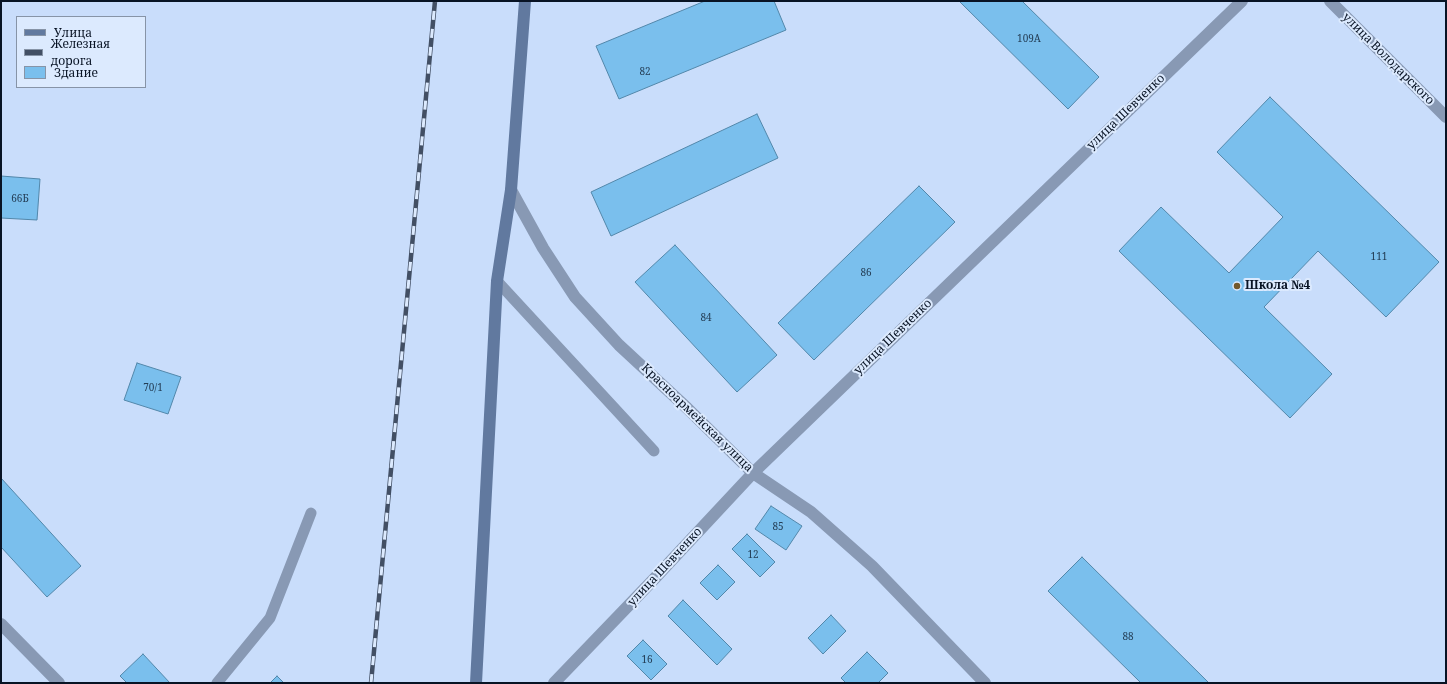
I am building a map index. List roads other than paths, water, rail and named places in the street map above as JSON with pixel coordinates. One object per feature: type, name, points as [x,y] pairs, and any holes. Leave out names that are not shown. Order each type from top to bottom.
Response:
[{"type":"street","points":[[476,683],[497,281],[511,190],[525,1]]},
{"type":"street","name":"улица Шевченко","points":[[554,683],[753,473],[1242,1]]},
{"type":"street","name":"улица Володарского","points":[[1330,1],[1446,117]]},
{"type":"street","name":"Красноармейская улица","points":[[511,190],[543,248],[575,297],[619,345],[687,408],[753,473],[811,512],[866,561],[985,683]]},
{"type":"street","points":[[1,624],[59,683]]},
{"type":"lane","points":[[497,281],[654,450]]},
{"type":"lane","points":[[218,683],[270,618],[311,513]]},
{"type":"railway","points":[[371,683],[435,1]]},
{"type":"place","name":"Школа №4","points":[[1237,286]]}]
